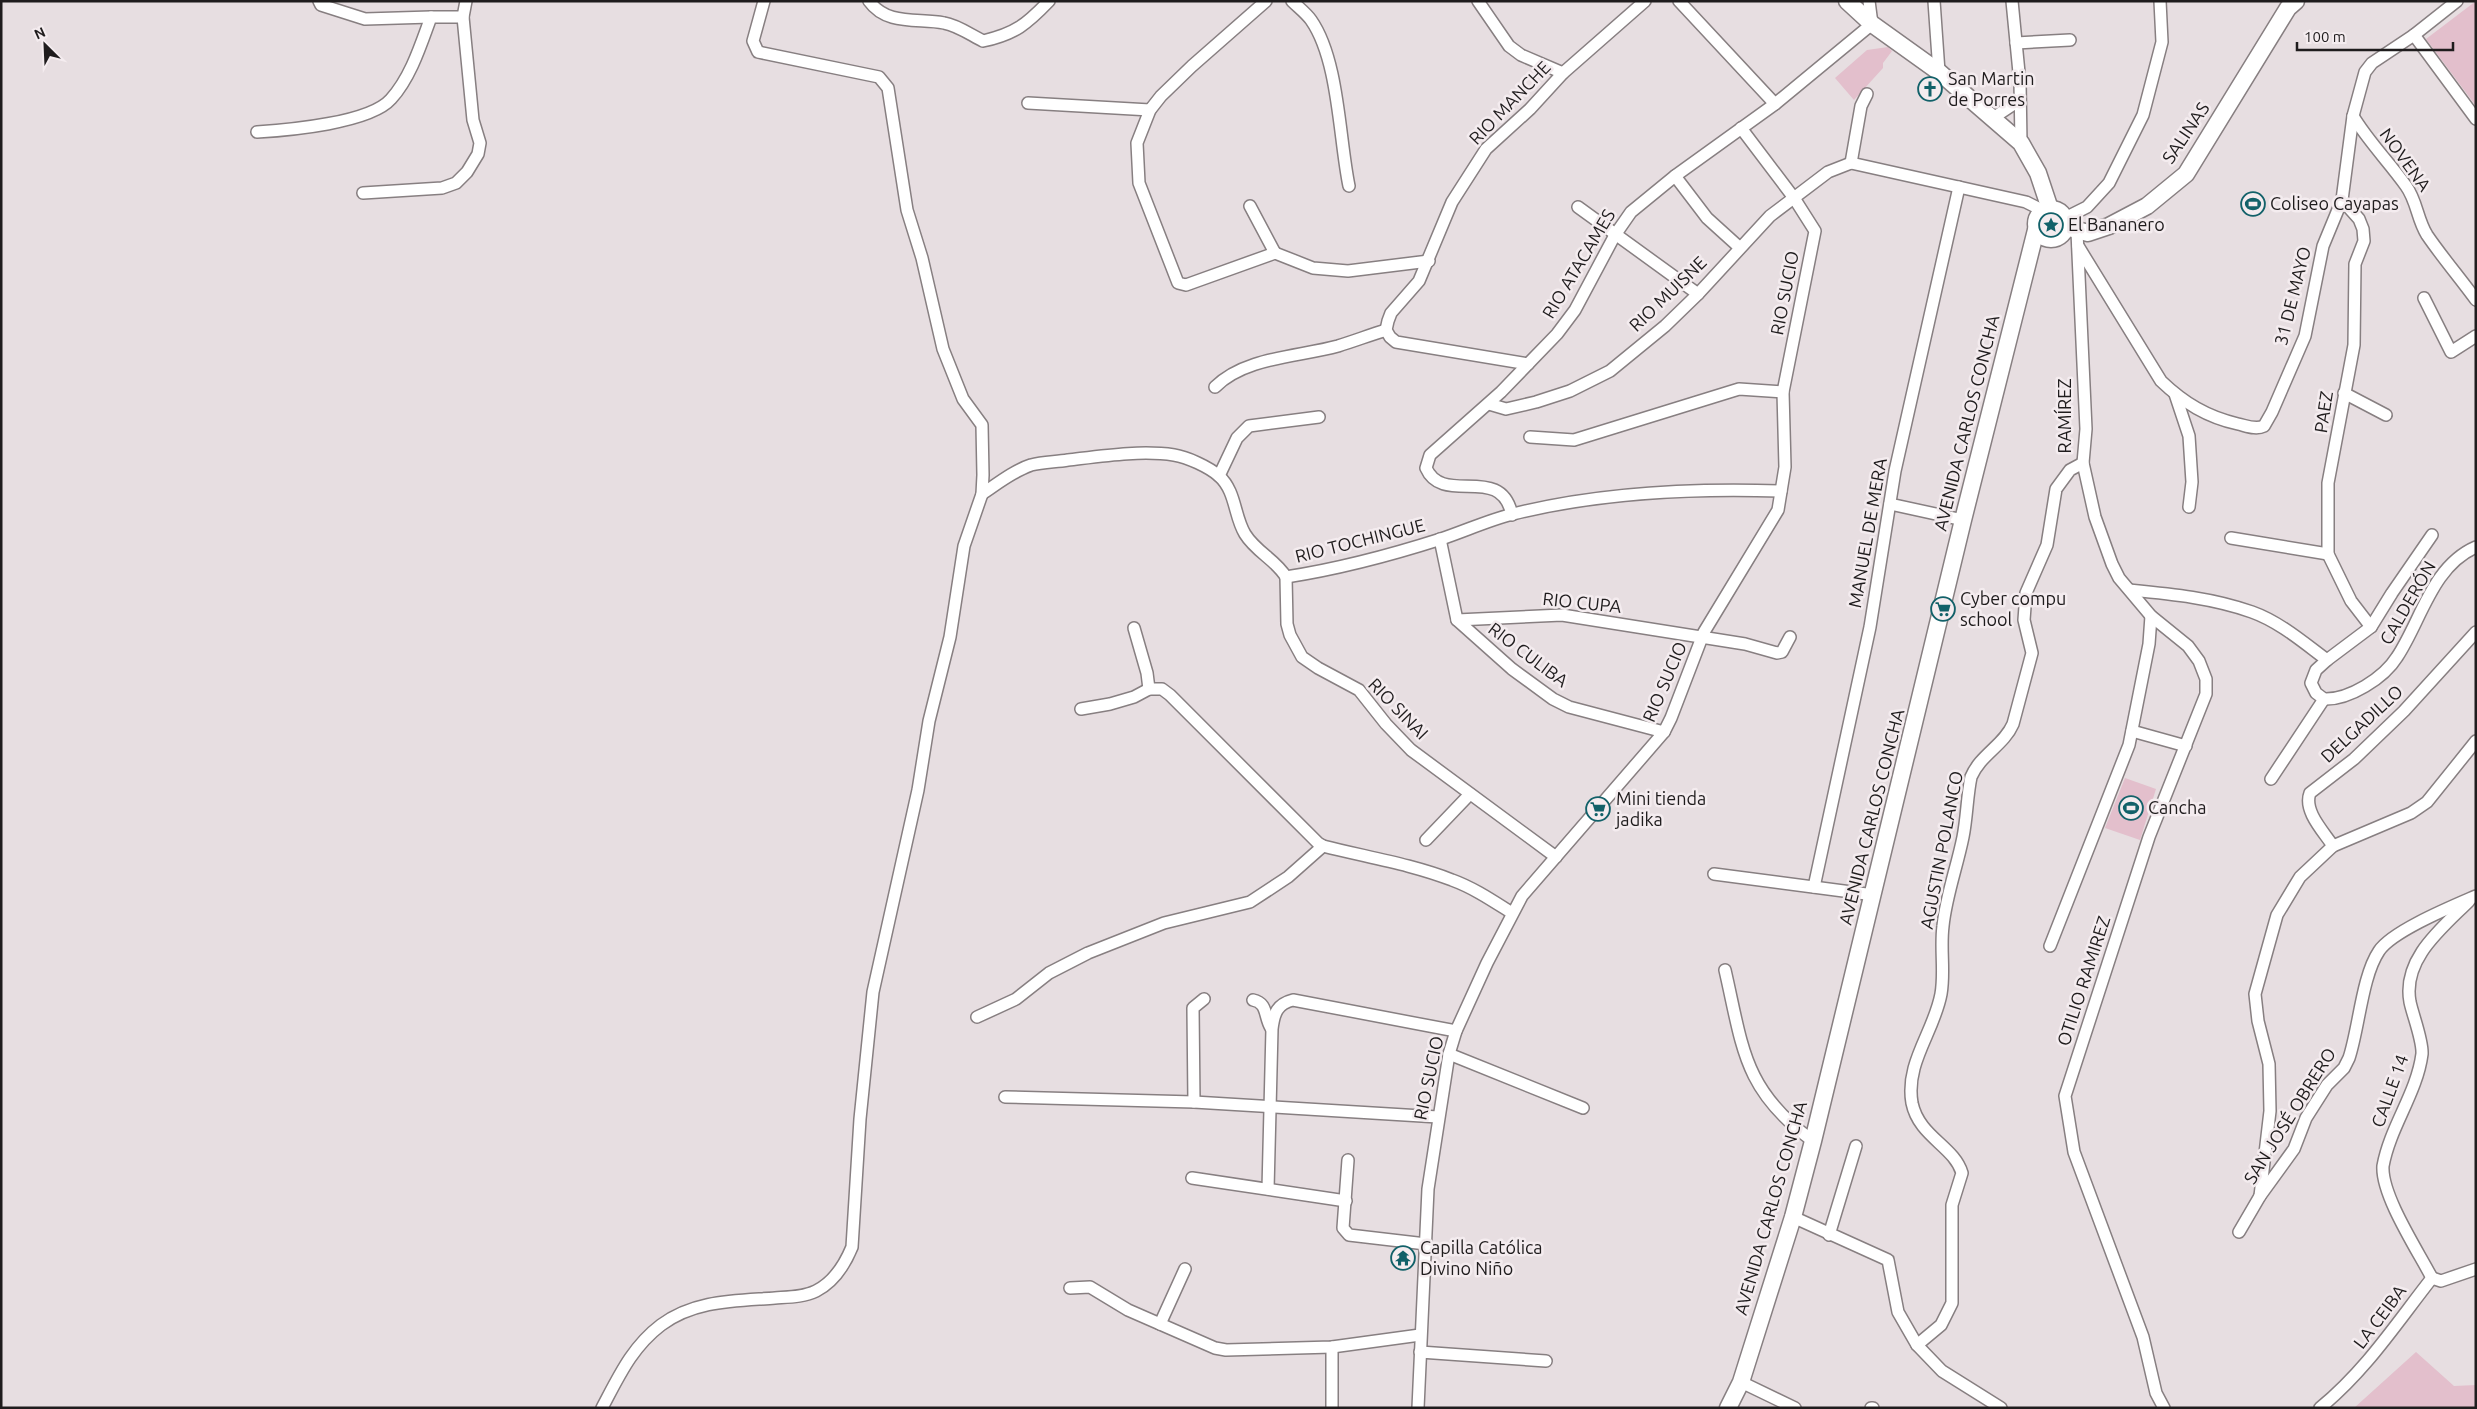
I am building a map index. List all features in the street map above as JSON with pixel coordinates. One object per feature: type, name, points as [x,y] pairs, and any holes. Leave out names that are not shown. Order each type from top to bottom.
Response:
[{"type":"street","points":[[319,1],[321,5],[366,19],[463,17]]},
{"type":"street","points":[[363,193],[442,188],[456,183],[467,172],[474,160],[480,143],[473,120],[463,17],[466,1]]},
{"type":"street","points":[[602,1408],[628,1358],[639,1344],[662,1324],[686,1310],[712,1302],[797,1296],[817,1291],[832,1280],[845,1265],[852,1247],[860,1119],[873,992],[918,790],[929,721],[950,636],[964,546],[982,494],[982,425],[962,399],[943,349],[922,258],[907,210],[888,88],[879,77],[758,52],[753,41],[764,1]]},
{"type":"street","points":[[869,1],[876,11],[911,22],[945,23],[983,40],[1027,24],[1049,1]]},
{"type":"street","points":[[1266,1],[1192,66],[1150,110],[1137,143],[1139,183],[1178,283],[1186,285],[1275,253]]},
{"type":"street","points":[[1292,1],[1310,18],[1322,42],[1332,74],[1349,186]]},
{"type":"street","points":[[1478,1],[1509,46],[1521,55],[1563,73]]},
{"type":"street","name":"RIO MANCHE","points":[[1386,330],[1391,313],[1419,281],[1429,261],[1435,239],[1452,202],[1486,149],[1530,109],[1563,73],[1645,1]]},
{"type":"street","points":[[1679,1],[1775,104]]},
{"type":"street","points":[[1847,1],[1872,24],[1939,72],[2021,143],[2038,173],[2047,210]]},
{"type":"street","points":[[1868,1],[1872,24]]},
{"type":"street","points":[[1934,1],[1939,72]]},
{"type":"street","points":[[2012,1],[2020,100],[2021,143]]},
{"type":"street","points":[[2047,210],[2036,221],[2036,230],[2043,237],[2052,239],[2071,230],[2087,207],[2109,183],[2142,115],[2162,42],[2160,1]]},
{"type":"street","name":"SALINAS","points":[[2071,230],[2094,232],[2147,206],[2186,174],[2288,8],[2296,1]]},
{"type":"street","name":"31 DE MAYO","points":[[2071,230],[2158,375],[2175,394],[2199,411],[2216,418],[2256,428],[2264,426],[2305,336],[2323,246],[2342,200],[2353,116],[2366,72],[2372,63],[2414,35],[2457,1]]},
{"type":"street","points":[[257,132],[365,116],[390,101],[403,84],[431,17]]},
{"type":"street","name":"RIO ATACAMES","points":[[1512,515],[1507,498],[1498,491],[1487,487],[1440,484],[1433,480],[1426,468],[1435,449],[1488,404],[1557,334],[1574,310],[1615,235],[1631,212],[1674,176],[1775,104],[1872,24]]},
{"type":"street","points":[[2414,35],[2476,119]]},
{"type":"street","points":[[2016,43],[2070,40]]},
{"type":"street","points":[[1867,94],[1861,106],[1851,163],[2026,202],[2061,213],[2071,230]]},
{"type":"street","points":[[1993,118],[2020,100]]},
{"type":"street","points":[[1028,103],[1150,110]]},
{"type":"street","name":"NOVENA","points":[[2353,116],[2367,138],[2406,185],[2415,200],[2420,222],[2427,235],[2476,300]]},
{"type":"street","name":"RIO SUCIO","points":[[1418,1408],[1428,1189],[1449,1054],[1456,1031],[1512,913],[1522,896],[1664,732],[1702,637],[1749,555],[1773,522],[1778,510],[1785,467],[1783,392],[1815,231],[1794,198],[1741,128]]},
{"type":"street","name":"RIO MUISNE","points":[[1488,404],[1506,409],[1536,402],[1570,391],[1610,371],[1665,326],[1698,294],[1770,216],[1828,172],[1851,163]]},
{"type":"street","points":[[1674,176],[1706,218],[1740,247]]},
{"type":"street","name":"MANUEL DE MERA","points":[[1814,886],[1870,627],[1895,471],[1959,187]]},
{"type":"street","name":"PAEZ","points":[[2342,200],[2359,219],[2364,242],[2355,264],[2354,345],[2328,482],[2328,554],[2351,601],[2371,627]]},
{"type":"street","points":[[1250,206],[1275,253],[1313,268],[1348,271],[1429,261]]},
{"type":"street","points":[[1578,207],[1698,294]]},
{"type":"street","name":"AVENIDA CARLOS CONCHA","points":[[1728,1408],[1741,1382],[1793,1217],[1813,1141],[1874,895],[1963,520],[2036,230]]},
{"type":"street","name":"RAMÍREZ","points":[[2071,230],[2086,429],[2083,463],[2095,517],[2112,564],[2130,590]]},
{"type":"street","points":[[2424,298],[2451,352],[2476,336]]},
{"type":"street","points":[[1215,387],[1235,371],[1255,364],[1338,346],[1386,330],[1390,337],[1404,344],[1528,364]]},
{"type":"street","points":[[1530,437],[1574,440],[1739,389],[1783,392]]},
{"type":"street","points":[[2344,393],[2386,415]]},
{"type":"street","points":[[2175,394],[2189,436],[2192,482],[2189,507]]},
{"type":"street","points":[[1219,476],[1237,438],[1249,426],[1319,417]]},
{"type":"street","name":"RIO TOCHINGUE","points":[[982,494],[1003,479],[1030,465],[1095,457],[1151,454],[1176,455],[1201,465],[1219,476],[1233,497],[1244,532],[1254,546],[1281,569],[1286,577],[1384,555],[1512,515],[1596,498],[1681,491],[1781,491]]},
{"type":"street","name":"AGUSTIN POLANCO","points":[[1918,1345],[1941,1325],[1952,1303],[1952,1205],[1962,1173],[1957,1161],[1936,1143],[1920,1123],[1915,1114],[1910,1086],[1919,1049],[1941,992],[1942,927],[1963,837],[1971,777],[1975,768],[2009,732],[2013,724],[2032,653],[2024,620],[2026,593],[2047,545],[2056,489],[2070,470],[2083,463]]},
{"type":"street","points":[[1890,504],[1963,520]]},
{"type":"street","name":"CALDERÓN","points":[[2432,535],[2392,592],[2371,627],[2316,670],[2311,683],[2316,694],[2324,699],[2350,694],[2364,688],[2397,658],[2423,606],[2447,570],[2464,552],[2476,547]]},
{"type":"street","points":[[2231,538],[2328,554]]},
{"type":"street","points":[[1440,539],[1456,620]]},
{"type":"street","name":"RIO SINAI","points":[[1286,577],[1287,624],[1290,635],[1302,657],[1318,668],[1359,690],[1411,750],[1556,857]]},
{"type":"street","points":[[2130,590],[2211,600],[2254,612],[2290,633],[2327,660]]},
{"type":"street","name":"OTILIO RAMIREZ","points":[[2130,590],[2151,616],[2188,646],[2199,661],[2206,679],[2206,694],[2149,837],[2065,1096],[2065,1107],[2074,1152],[2143,1337],[2156,1393],[2164,1408]]},
{"type":"street","name":"RIO CUPA","points":[[1456,620],[1562,615],[1745,644],[1777,653],[1782,652],[1790,637]]},
{"type":"street","points":[[2050,946],[2114,788],[2132,731],[2149,644],[2151,616]]},
{"type":"street","name":"RIO CULIBA","points":[[1456,620],[1512,669],[1553,699],[1588,713],[1664,732]]},
{"type":"street","points":[[1134,628],[1149,688]]},
{"type":"street","name":"DELGADILLO","points":[[2333,846],[2310,808],[2308,798],[2310,793],[2354,759],[2404,712],[2476,632]]},
{"type":"street","points":[[1081,709],[1110,704],[1134,697],[1149,688],[1162,689],[1274,798],[1312,838],[1323,846],[1424,870],[1454,880],[1481,893],[1512,913]]},
{"type":"street","points":[[2271,779],[2324,699]]},
{"type":"street","points":[[2132,731],[2186,746]]},
{"type":"street","points":[[2260,1196],[2270,1111],[2269,1064],[2258,1021],[2255,994],[2276,916],[2300,877],[2333,846],[2411,812],[2428,802],[2476,741]]},
{"type":"street","points":[[1426,840],[1470,794]]},
{"type":"street","points":[[977,1017],[1016,999],[1050,973],[1088,953],[1164,923],[1250,902],[1288,877],[1323,846]]},
{"type":"street","points":[[1714,874],[1874,895]]},
{"type":"street","name":"SAN JOSÉ OBRERO","points":[[2239,1232],[2260,1196],[2294,1149],[2306,1118],[2327,1085],[2344,1068],[2350,1058],[2367,980],[2379,950],[2389,941],[2441,910],[2474,897]]},
{"type":"street","name":"CALLE 14","points":[[2432,1278],[2396,1211],[2382,1175],[2382,1166],[2414,1081],[2422,1053],[2410,1000],[2409,983],[2416,959],[2438,932],[2474,897]]},
{"type":"street","points":[[1725,970],[1746,1062],[1756,1083],[1773,1105],[1794,1127],[1813,1141]]},
{"type":"street","points":[[1194,1102],[1193,1008],[1204,999]]},
{"type":"street","points":[[1253,1000],[1259,1001],[1264,1006],[1272,1029]]},
{"type":"street","points":[[1268,1189],[1272,1029],[1276,1010],[1283,1003],[1294,1000],[1456,1031]]},
{"type":"street","points":[[1449,1054],[1583,1108]]},
{"type":"street","points":[[1005,1097],[1194,1102],[1438,1117]]},
{"type":"street","points":[[1829,1235],[1856,1146]]},
{"type":"street","points":[[1348,1160],[1346,1200],[1342,1228],[1349,1236],[1426,1244]]},
{"type":"street","points":[[1192,1178],[1346,1200]]},
{"type":"street","points":[[1793,1217],[1829,1235],[1888,1260],[1898,1312],[1918,1345],[1942,1371],[2001,1408]]},
{"type":"street","points":[[1160,1324],[1185,1269]]},
{"type":"street","points":[[2432,1278],[2442,1281],[2476,1269]]},
{"type":"street","name":"LA CEIBA","points":[[2320,1408],[2350,1382],[2374,1356],[2432,1278]]},
{"type":"street","points":[[1070,1288],[1090,1287],[1128,1310],[1215,1348],[1226,1350],[1332,1346],[1420,1335]]},
{"type":"street","points":[[1332,1346],[1332,1408]]},
{"type":"street","points":[[1420,1352],[1546,1361]]},
{"type":"street","points":[[1741,1382],[1795,1408]]},
{"type":"shaded area","points":[[2476,1],[2476,106],[2426,39]]},
{"type":"shaded area","points":[[1888,47],[1892,51],[1883,63],[1883,68],[1854,100],[1835,78],[1867,50]]},
{"type":"shaded area","name":"Cancha","points":[[2125,778],[2156,789],[2140,840],[2105,828]]},
{"type":"shaded area","points":[[2416,1352],[2454,1386],[2476,1385],[2476,1408],[2354,1408]]},
{"type":"place","name":"San Martin de Porres","points":[[1930,89]]},
{"type":"place","name":"Coliseo Cayapas","points":[[2253,204]]},
{"type":"place","name":"El Bananero","points":[[2051,225]]},
{"type":"place","name":"Cyber compu school","points":[[1943,609]]},
{"type":"place","name":"Cancha","points":[[2131,808]]},
{"type":"place","name":"Mini tienda jadika","points":[[1598,809]]},
{"type":"place","name":"Capilla Católica Divino Niño","points":[[1403,1258]]}]
